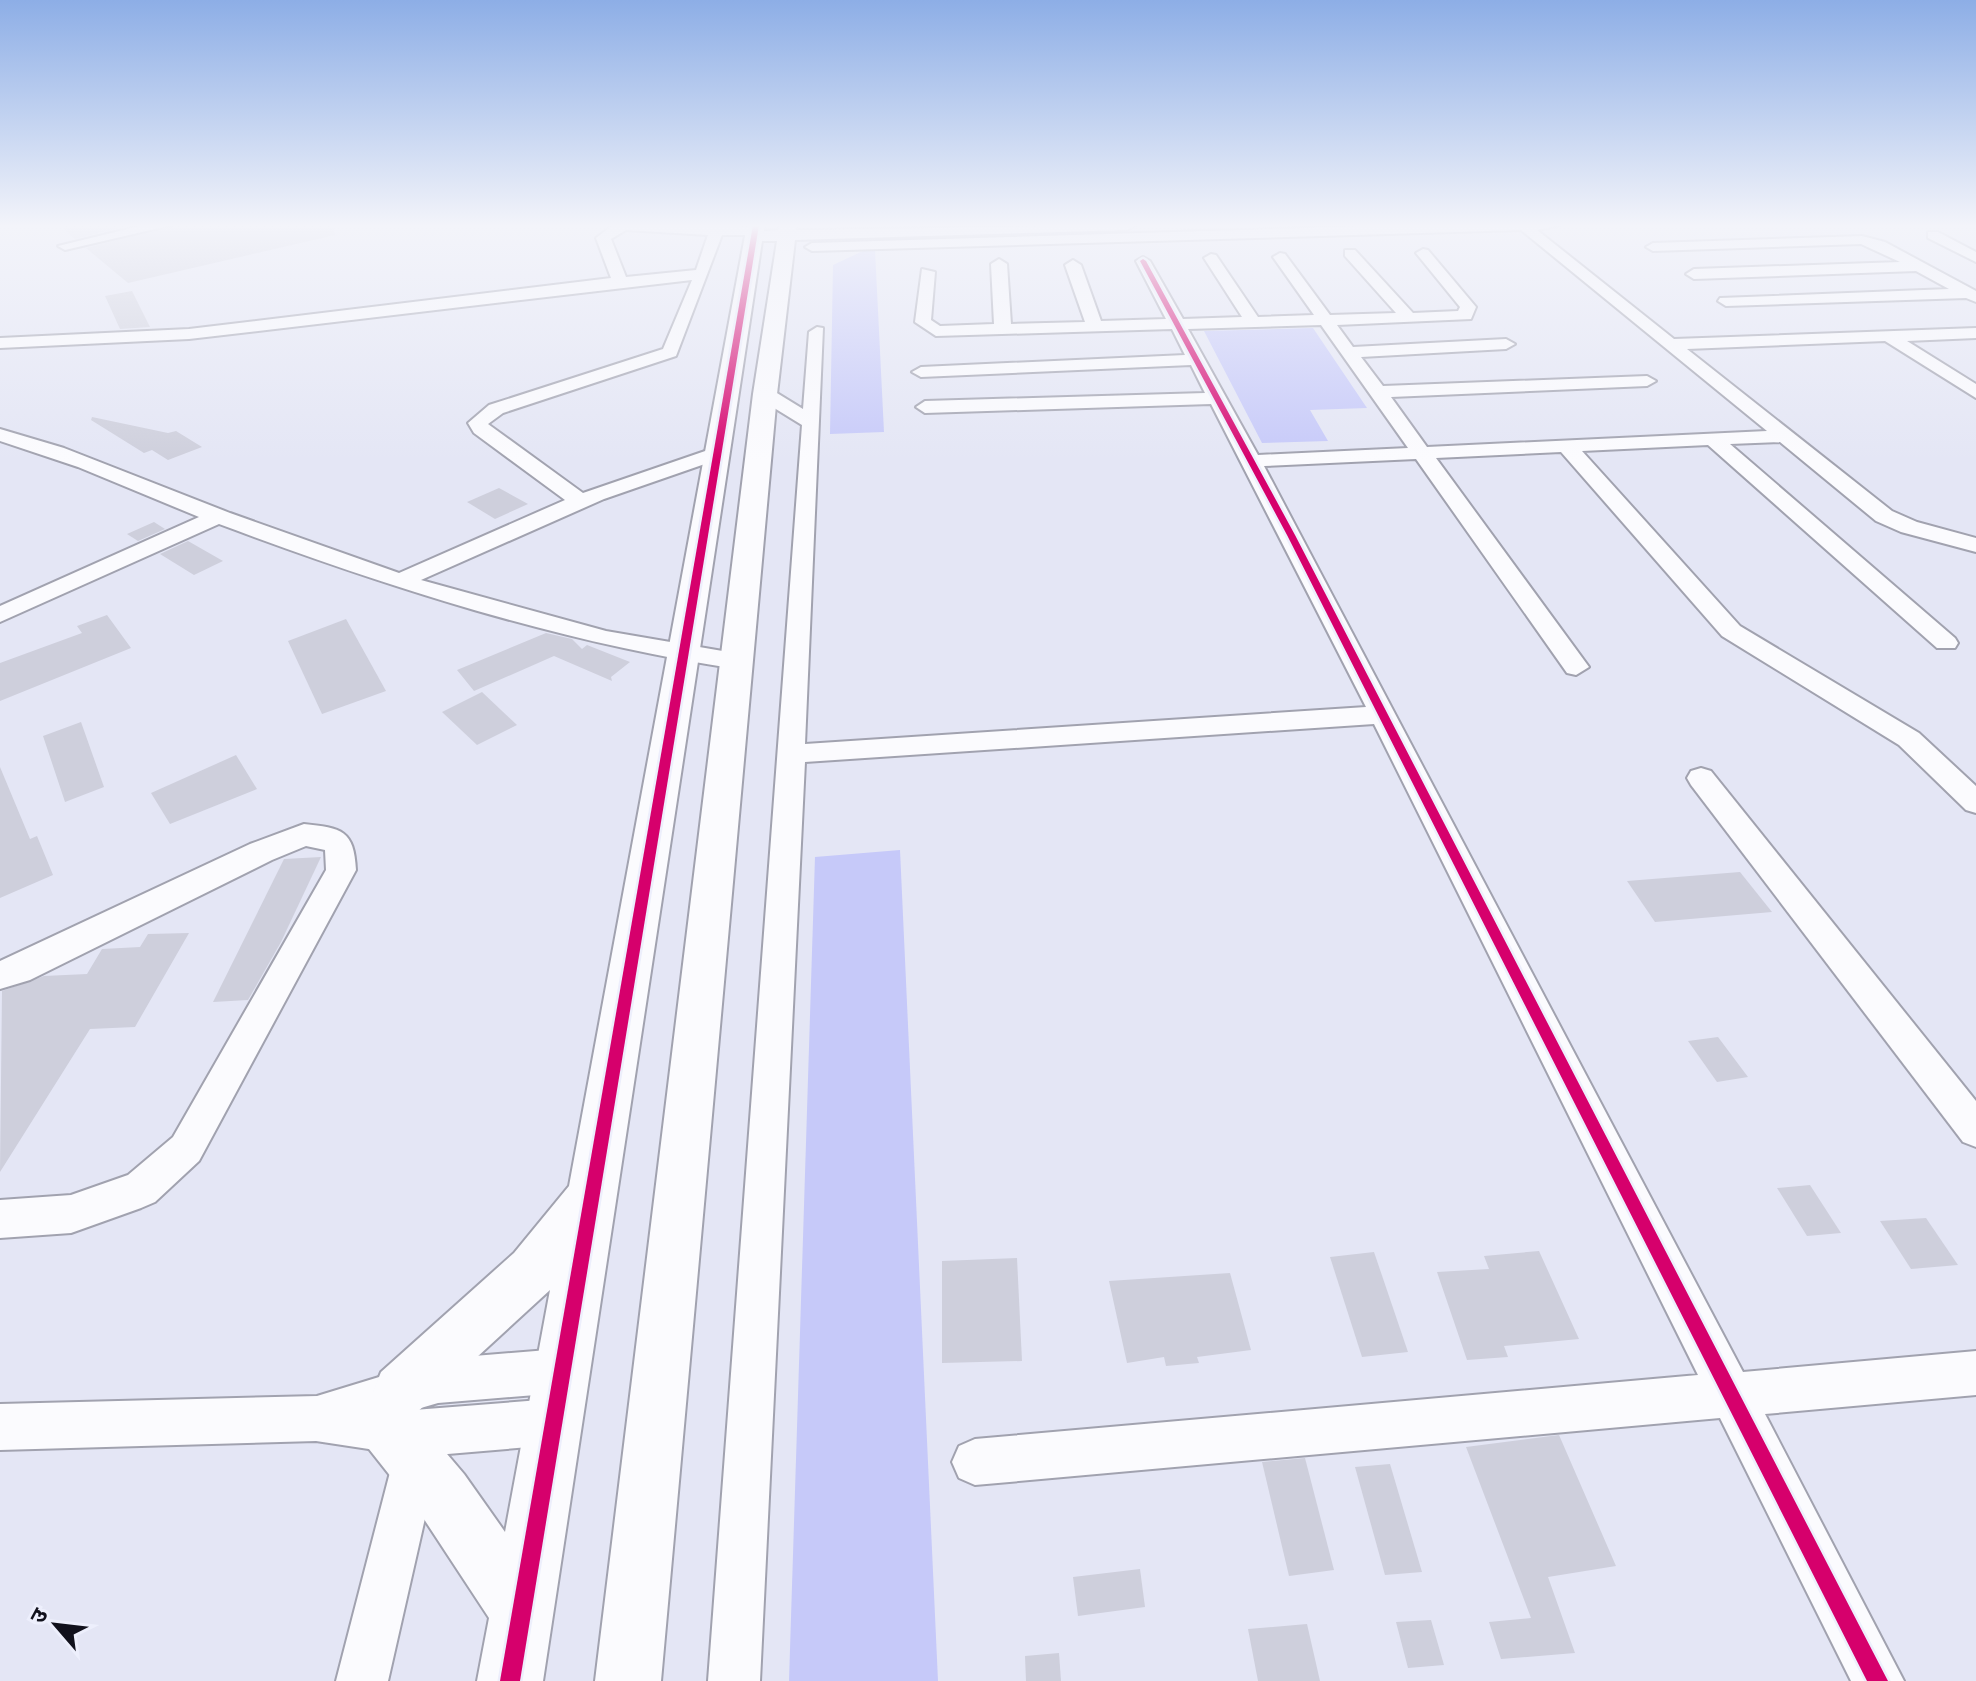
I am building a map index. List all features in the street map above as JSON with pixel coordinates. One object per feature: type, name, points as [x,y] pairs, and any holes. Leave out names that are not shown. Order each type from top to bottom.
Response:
[{"type":"street","points":[[0,343],[186,335],[440,303]]},
{"type":"street","points":[[581,501],[481,429],[478,423],[496,409],[670,352],[690,303]]},
{"type":"street","points":[[510,1681],[560,1371],[718,453],[749,303]]},
{"type":"street","points":[[628,1681],[765,394],[764,303]]},
{"type":"street","points":[[924,303],[923,322],[928,329],[1096,329],[1454,318],[1465,316],[1468,307],[1465,303]]},
{"type":"street","points":[[1001,303],[1003,329]]},
{"type":"street","points":[[1087,303],[1096,329]]},
{"type":"street","points":[[1166,303],[1383,715],[1878,1681]]},
{"type":"street","points":[[1241,303],[1254,323]]},
{"type":"street","points":[[1313,303],[1576,667]]},
{"type":"street","points":[[1396,303],[1409,318]]},
{"type":"street","points":[[1620,303],[1884,516],[1909,527],[1976,545]]},
{"type":"street","points":[[734,1681],[817,332]]},
{"type":"street","points":[[1670,344],[1976,333]]},
{"type":"street","points":[[1888,336],[1976,392]]},
{"type":"street","points":[[1349,352],[1506,344]]},
{"type":"street","points":[[921,372],[1196,360]]},
{"type":"street","points":[[1378,392],[1647,381]]},
{"type":"street","points":[[765,394],[811,422]]},
{"type":"street","points":[[925,407],[1216,398]]},
{"type":"street","points":[[0,435],[58,450],[219,516],[400,581],[551,624],[683,655],[737,661]]},
{"type":"street","points":[[1251,461],[1783,436]]},
{"type":"street","points":[[1712,439],[1946,643]]},
{"type":"street","points":[[1566,446],[1731,631],[1909,739],[1976,803]]},
{"type":"street","points":[[400,581],[652,472],[718,453]]},
{"type":"street","points":[[0,615],[219,516]]},
{"type":"street","points":[[791,754],[1383,715]]},
{"type":"street","points":[[1701,778],[1976,1130]]},
{"type":"street","points":[[0,975],[18,970],[261,852],[304,835],[326,837],[340,845],[341,870],[186,1149],[141,1189],[71,1214],[0,1219]]},
{"type":"street","points":[[402,1428],[590,1199]]},
{"type":"street","points":[[362,1681],[402,1428],[438,1381],[560,1371]]},
{"type":"street","points":[[975,1462],[1976,1373]]},
{"type":"street","points":[[0,1427],[316,1418],[402,1428],[419,1434],[553,1422]]},
{"type":"street","points":[[402,1428],[522,1612]]},
{"type":"shaded area","points":[[832,303],[878,303],[884,432],[830,434]]},
{"type":"shaded area","points":[[1313,328],[1367,408],[1310,410],[1328,441],[1262,443],[1204,331]]},
{"type":"shaded area","points":[[900,850],[938,1681],[789,1681],[815,857]]},
{"type":"building","points":[[108,303],[138,303],[150,327],[120,329]]},
{"type":"building","points":[[92,417],[168,433],[176,431],[202,447],[168,460],[152,450],[144,453],[91,420]]},
{"type":"building","points":[[499,488],[528,504],[495,519],[467,502]]},
{"type":"building","points":[[154,522],[165,529],[138,541],[127,534]]},
{"type":"building","points":[[188,541],[223,561],[194,575],[160,554]]},
{"type":"building","points":[[107,615],[131,648],[0,701],[0,663],[82,633],[77,626]]},
{"type":"building","points":[[346,619],[386,691],[322,714],[288,641]]},
{"type":"building","points":[[546,633],[572,639],[582,649],[587,645],[630,662],[611,677],[612,681],[554,656],[474,691],[457,670]]},
{"type":"building","points":[[482,692],[517,725],[477,745],[442,712]]},
{"type":"building","points":[[81,722],[104,787],[65,802],[43,736]]},
{"type":"building","points":[[236,755],[257,789],[170,824],[151,793]]},
{"type":"building","points":[[0,767],[30,839],[37,836],[53,875],[0,898]]},
{"type":"building","points":[[321,857],[281,942],[248,1000],[213,1002],[284,859]]},
{"type":"building","points":[[1740,872],[1772,912],[1655,922],[1627,881]]},
{"type":"building","points":[[189,933],[135,1027],[90,1029],[0,1172],[2,991],[44,976],[87,974],[102,949],[140,947],[148,934]]},
{"type":"building","points":[[1718,1037],[1748,1077],[1717,1082],[1688,1041]]},
{"type":"building","points":[[1810,1185],[1841,1233],[1807,1236],[1777,1188]]},
{"type":"building","points":[[1926,1218],[1958,1265],[1911,1269],[1880,1221]]},
{"type":"building","points":[[1539,1251],[1579,1339],[1504,1346],[1508,1357],[1467,1360],[1437,1272],[1489,1269],[1484,1256]]},
{"type":"building","points":[[1374,1252],[1408,1352],[1362,1357],[1330,1257]]},
{"type":"building","points":[[1017,1258],[1022,1361],[942,1363],[942,1261]]},
{"type":"building","points":[[1230,1273],[1251,1350],[1197,1357],[1199,1363],[1166,1366],[1164,1357],[1127,1363],[1109,1281]]},
{"type":"building","points":[[1559,1435],[1616,1566],[1548,1577],[1575,1653],[1501,1659],[1489,1622],[1531,1618],[1466,1447]]},
{"type":"building","points":[[1305,1458],[1334,1570],[1289,1576],[1262,1462]]},
{"type":"building","points":[[1390,1464],[1422,1572],[1385,1575],[1355,1467]]},
{"type":"building","points":[[1140,1569],[1145,1607],[1078,1616],[1073,1577]]},
{"type":"building","points":[[1431,1620],[1444,1665],[1408,1668],[1396,1622]]},
{"type":"building","points":[[1307,1624],[1320,1681],[1258,1681],[1248,1629]]},
{"type":"building","points":[[1059,1653],[1061,1681],[1026,1681],[1025,1656]]},
{"type":"cycle path","points":[[510,1681],[743,303]]},
{"type":"cycle path","points":[[1166,303],[1291,535],[1878,1681]]}]
